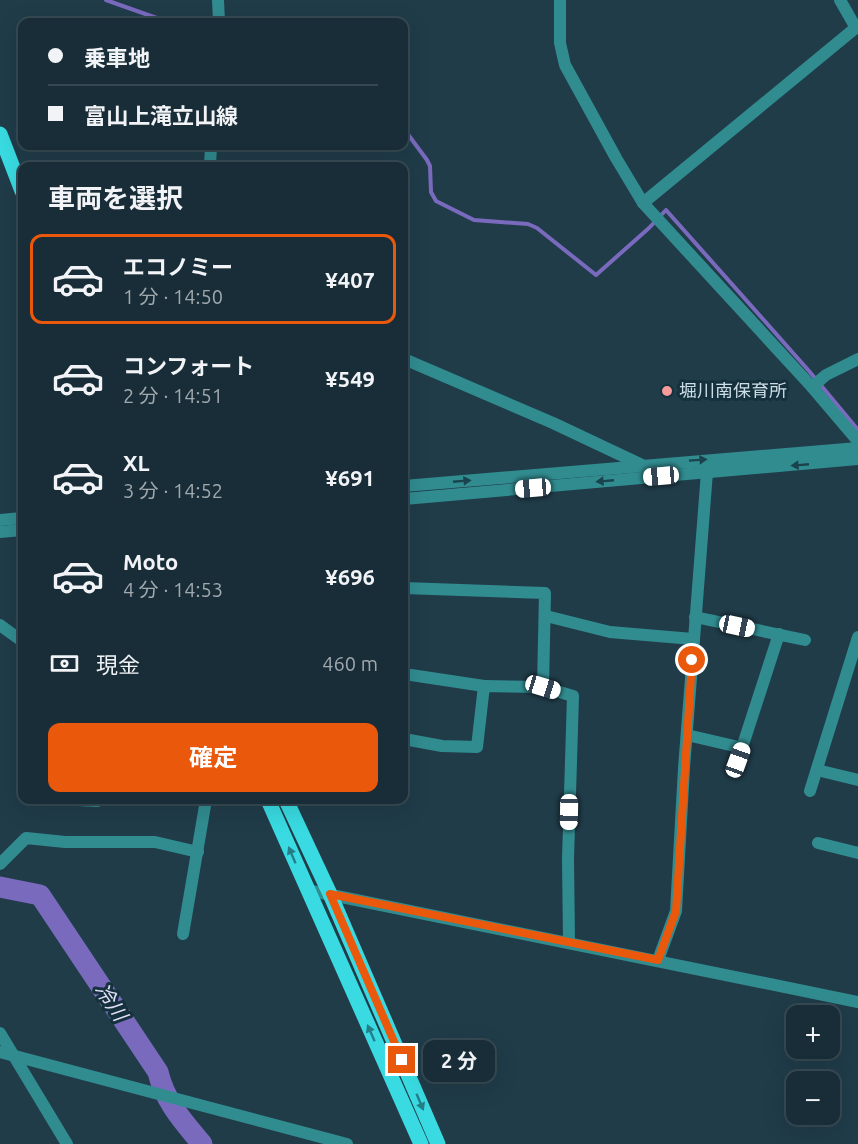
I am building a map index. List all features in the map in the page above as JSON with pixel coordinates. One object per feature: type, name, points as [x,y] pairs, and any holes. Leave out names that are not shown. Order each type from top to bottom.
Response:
[{"type":"main road","points":[[0,134],[18,181]]},
{"type":"main road","points":[[270,804],[421,1144]]},
{"type":"main road","points":[[288,804],[330,894],[438,1144]]},
{"type":"street","points":[[218,0],[219,18]]},
{"type":"street","points":[[560,0],[560,43],[565,65],[616,159],[643,203],[812,387],[858,441]]},
{"type":"street","points":[[643,203],[857,27],[840,0]]},
{"type":"street","points":[[812,387],[826,375],[858,358]]},
{"type":"street","points":[[408,361],[553,423],[642,465]]},
{"type":"street","points":[[408,486],[858,448]]},
{"type":"street","points":[[408,499],[858,459]]},
{"type":"street","points":[[658,960],[676,911],[693,639],[707,472]]},
{"type":"street","points":[[0,520],[18,518]]},
{"type":"street","points":[[0,532],[18,530]]},
{"type":"street","points":[[408,588],[545,593],[543,687]]},
{"type":"street","points":[[546,616],[610,632],[693,639]]},
{"type":"street","points":[[695,617],[806,640]]},
{"type":"street","points":[[0,625],[18,638]]},
{"type":"street","points":[[738,760],[779,634]]},
{"type":"street","points":[[810,791],[858,637]]},
{"type":"street","points":[[411,675],[483,686],[543,687],[573,696],[568,859],[569,942]]},
{"type":"street","points":[[408,740],[442,746],[477,747],[483,686]]},
{"type":"street","points":[[687,735],[743,748]]},
{"type":"street","points":[[817,770],[858,780]]},
{"type":"street","points":[[183,934],[205,804]]},
{"type":"street","points":[[0,864],[26,838],[65,842],[155,842],[198,852]]},
{"type":"street","points":[[818,843],[858,853]]},
{"type":"street","points":[[307,890],[858,1002]]},
{"type":"street","points":[[0,1034],[67,1144]]},
{"type":"street","points":[[0,1052],[347,1144]]},
{"type":"waterway","points":[[106,0],[157,18]]},
{"type":"waterway","points":[[408,134],[430,166],[431,192],[436,201],[474,220],[528,224],[537,228],[596,275],[666,210],[809,371],[858,430]]},
{"type":"waterway","name":"冷川","points":[[0,887],[40,895],[158,1072],[165,1093],[175,1111],[202,1144]]},
{"type":"place","name":"堀川南保育所","points":[[667,391]]},
{"type":"route","points":[[402,1060],[330,894],[658,960],[676,911],[692,660]]}]
